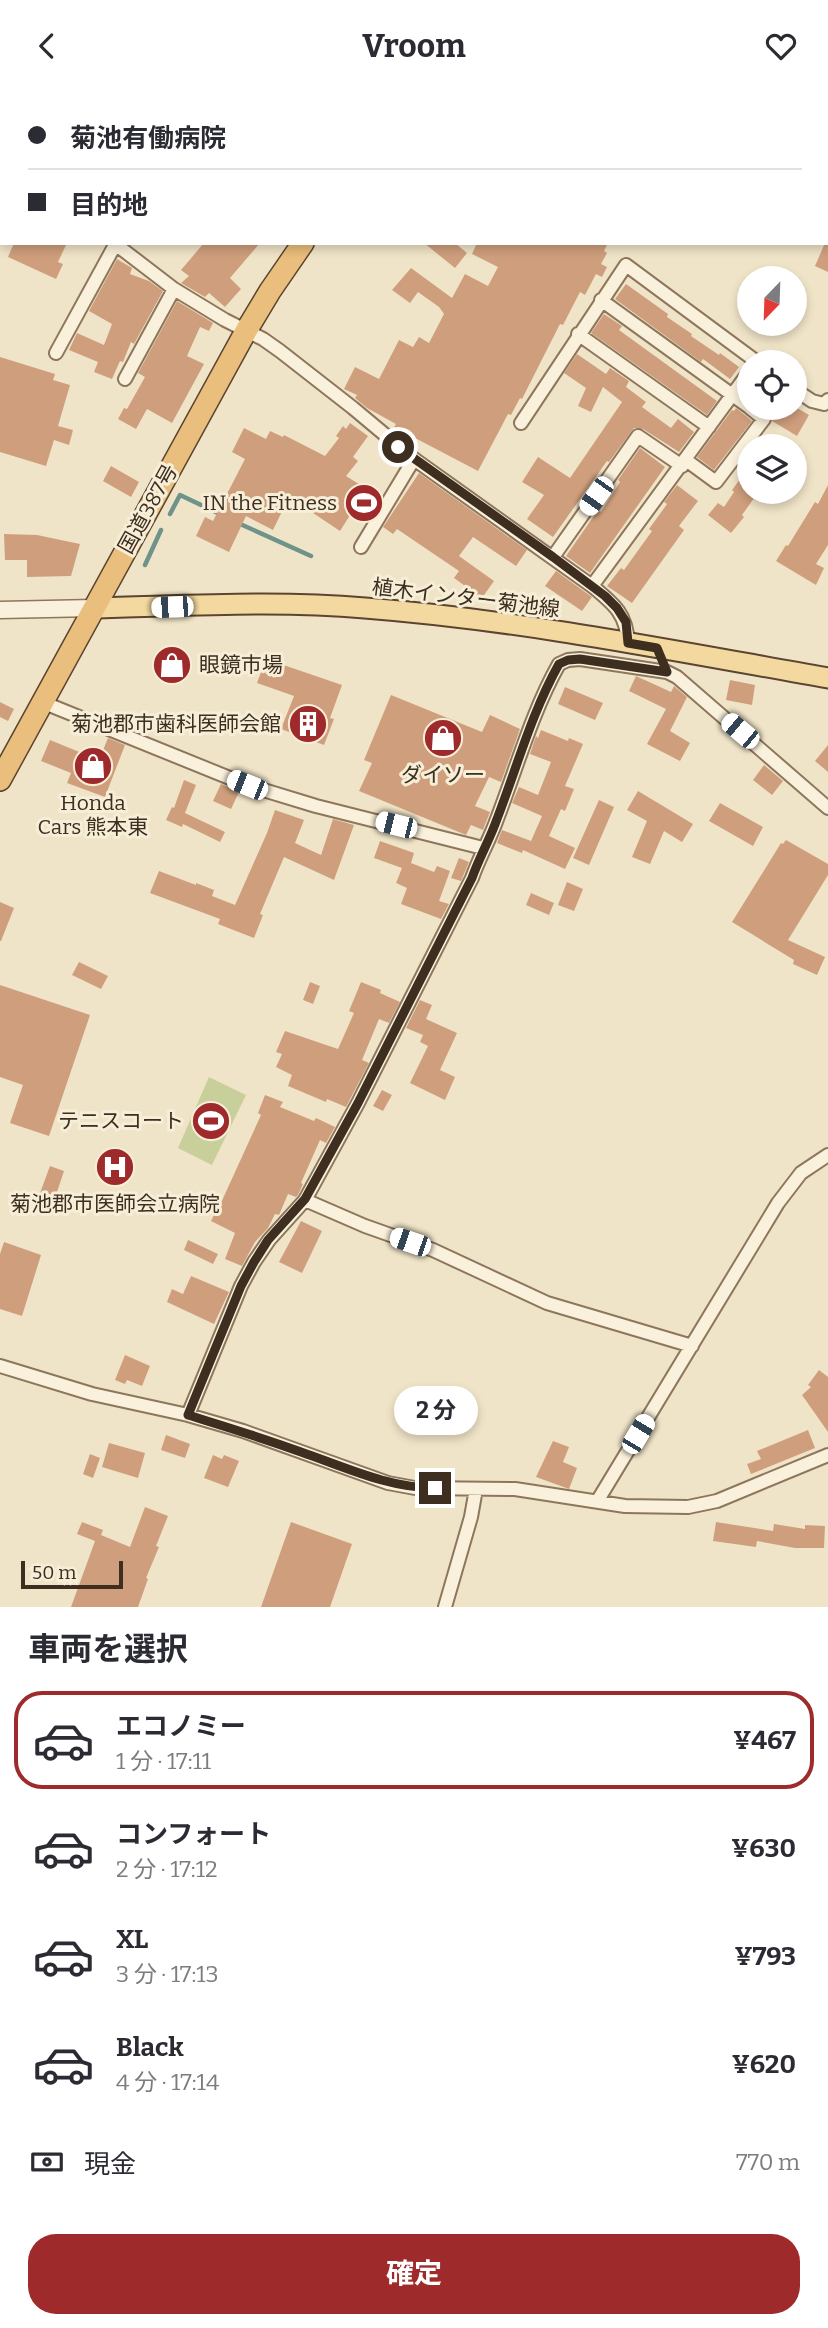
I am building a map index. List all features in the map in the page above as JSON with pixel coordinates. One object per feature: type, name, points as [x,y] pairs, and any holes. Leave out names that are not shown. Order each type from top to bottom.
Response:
[{"type":"highway","name":"国道387号","points":[[0,780],[246,331],[302,245]]},
{"type":"main road","name":"植木インター菊池線","points":[[94,608],[272,605],[363,608],[495,622],[828,678]]},
{"type":"street","points":[[56,353],[114,245]]},
{"type":"street","points":[[116,245],[174,289],[280,351],[414,459],[592,586],[617,608],[626,622],[628,643]]},
{"type":"street","points":[[521,423],[626,265],[741,350]]},
{"type":"street","points":[[125,379],[174,289]]},
{"type":"street","points":[[601,300],[737,397]]},
{"type":"street","points":[[578,334],[709,427]]},
{"type":"street","points":[[592,586],[737,388]]},
{"type":"street","points":[[807,398],[824,404],[828,400]]},
{"type":"street","points":[[553,557],[638,436],[716,482],[763,420]]},
{"type":"street","points":[[361,547],[414,459]]},
{"type":"street","points":[[0,610],[94,608]]},
{"type":"street","points":[[657,648],[667,672]]},
{"type":"street","points":[[188,1415],[241,1286],[268,1240],[305,1199],[358,1103],[472,878],[559,664],[580,659],[667,672],[677,677],[828,808]]},
{"type":"street","points":[[42,702],[247,785],[316,806],[483,848]]},
{"type":"street","points":[[598,1500],[778,1203],[801,1173],[828,1155]]},
{"type":"street","points":[[305,1199],[365,1226],[433,1250],[547,1303],[692,1346]]},
{"type":"street","points":[[0,1366],[92,1394],[188,1415],[243,1431],[388,1483],[415,1488],[515,1489],[625,1506],[688,1507],[717,1501],[828,1455]]},
{"type":"street","points":[[445,1607],[477,1489]]},
{"type":"green space","name":"テニスコート","points":[[209,1077],[246,1095],[212,1165],[178,1148]]},
{"type":"building","points":[[13,245],[66,245],[58,262],[63,264],[56,279],[8,257]]},
{"type":"building","points":[[202,245],[258,245],[230,278],[241,289],[225,307],[209,293],[205,297],[181,283],[189,276],[181,270]]},
{"type":"building","points":[[426,245],[457,245],[467,253],[455,268]]},
{"type":"building","points":[[476,245],[607,245],[604,251],[607,253],[601,264],[607,267],[602,277],[596,274],[585,295],[580,292],[563,325],[560,324],[522,399],[520,398],[511,415],[508,414],[478,471],[394,427],[396,424],[367,408],[355,398],[357,395],[344,389],[355,367],[379,379],[399,340],[413,347],[419,337],[429,343],[444,314],[439,307],[418,292],[410,303],[392,290],[411,268],[452,298],[465,274],[488,286],[498,267],[472,254]]},
{"type":"building","points":[[824,245],[828,245],[828,272],[815,266]]},
{"type":"building","points":[[117,259],[132,268],[130,274],[149,281],[163,291],[134,344],[131,342],[112,379],[94,372],[98,362],[69,350],[77,333],[104,345],[112,324],[89,311]]},
{"type":"building","points":[[626,284],[668,314],[667,317],[692,334],[691,336],[737,366],[737,370],[730,379],[703,359],[701,362],[615,299]]},
{"type":"building","points":[[177,301],[213,323],[209,331],[200,327],[187,356],[204,364],[172,423],[147,409],[136,429],[118,419],[124,408],[127,409],[145,377],[138,373]]},
{"type":"building","points":[[604,314],[622,326],[619,330],[717,401],[707,415],[591,333]]},
{"type":"building","points":[[577,354],[606,374],[610,368],[629,381],[626,387],[646,402],[642,407],[671,428],[678,419],[694,432],[679,452],[643,429],[634,428],[553,537],[527,519],[544,495],[522,482],[538,457],[570,478],[622,402],[603,387],[591,412],[578,406],[586,388],[564,373]]},
{"type":"building","points":[[0,357],[55,374],[53,380],[70,385],[58,426],[73,430],[69,445],[54,440],[46,466],[0,452]]},
{"type":"building","points":[[737,409],[737,420],[752,421],[742,434],[737,434],[737,440],[714,470],[697,457],[732,410]]},
{"type":"building","points":[[772,420],[806,420],[798,434]]},
{"type":"building","points":[[350,423],[368,436],[353,457],[358,461],[346,476],[381,498],[368,518],[354,509],[340,531],[289,497],[273,530],[246,516],[229,552],[196,536],[205,517],[213,521],[245,459],[232,452],[244,428],[266,439],[270,431],[283,437],[284,435],[325,456],[339,438],[336,436],[343,426],[346,429]]},
{"type":"building","points":[[640,448],[665,467],[590,573],[566,556],[598,510],[601,512],[620,482],[618,480]]},
{"type":"building","points":[[111,466],[139,482],[131,497],[103,481]]},
{"type":"building","points":[[419,473],[527,550],[516,566],[473,537],[459,556],[494,581],[482,598],[454,578],[459,571],[397,529],[393,534],[383,527]]},
{"type":"building","points":[[737,483],[737,504],[750,504],[742,515],[744,517],[731,533],[708,515],[718,503],[724,507],[734,492],[732,490]]},
{"type":"building","points":[[677,485],[698,501],[679,526],[684,530],[632,603],[607,586],[621,568],[624,570],[652,531],[649,529]]},
{"type":"building","points":[[828,485],[828,545],[816,564],[824,568],[816,585],[776,561],[815,502],[818,504]]},
{"type":"building","points":[[4,534],[37,535],[80,544],[71,576],[27,577],[27,560],[5,560]]},
{"type":"building","points":[[556,571],[592,597],[582,611],[545,586]]},
{"type":"building","points":[[187,654],[188,674],[183,674],[183,681],[172,682],[171,675],[155,675],[154,655]]},
{"type":"building","points":[[266,659],[342,685],[330,718],[334,719],[324,745],[281,729],[294,696],[257,683]]},
{"type":"building","points":[[636,676],[671,692],[674,686],[687,697],[670,731],[690,743],[680,761],[647,744],[666,709],[629,691]]},
{"type":"building","points":[[730,680],[755,685],[752,705],[726,700]]},
{"type":"building","points":[[565,687],[603,703],[595,720],[558,704]]},
{"type":"building","points":[[391,695],[482,732],[490,715],[520,729],[501,782],[489,777],[475,806],[490,812],[483,830],[471,825],[466,835],[359,791],[372,763],[364,760]]},
{"type":"building","points":[[0,702],[14,709],[8,721],[0,717]]},
{"type":"building","points":[[541,730],[583,744],[565,786],[574,789],[565,811],[561,809],[549,836],[575,848],[565,869],[523,850],[522,853],[497,843],[502,830],[531,841],[542,816],[512,803],[519,787],[538,795],[551,762],[530,754]]},
{"type":"building","points":[[108,738],[125,745],[105,797],[67,783],[71,773],[41,761],[50,740],[99,760]]},
{"type":"building","points":[[828,745],[828,772],[815,761]]},
{"type":"building","points":[[764,765],[783,781],[772,795],[753,780]]},
{"type":"building","points":[[184,780],[196,785],[185,813],[225,832],[220,842],[183,824],[182,827],[166,820],[172,807],[174,808]]},
{"type":"building","points":[[221,784],[239,792],[231,809],[213,801]]},
{"type":"building","points":[[638,791],[693,824],[682,842],[664,831],[650,864],[632,857],[647,821],[627,810]]},
{"type":"building","points":[[599,800],[614,807],[589,865],[573,858]]},
{"type":"building","points":[[720,803],[763,827],[753,846],[709,821]]},
{"type":"building","points":[[275,810],[304,820],[295,843],[321,855],[333,819],[354,825],[334,880],[284,857],[260,914],[263,915],[254,938],[218,924],[220,919],[150,893],[159,871],[214,890],[212,896],[235,905]]},
{"type":"building","points":[[786,840],[828,864],[828,875],[788,940],[825,957],[817,975],[793,964],[794,960],[732,922],[781,843]]},
{"type":"building","points":[[380,841],[414,853],[411,863],[434,872],[437,866],[450,871],[439,901],[449,904],[441,919],[401,904],[407,888],[396,883],[402,868],[374,858]]},
{"type":"building","points":[[459,858],[469,862],[461,881],[451,878]]},
{"type":"building","points":[[567,882],[583,889],[574,911],[558,905]]},
{"type":"building","points":[[531,893],[554,903],[549,915],[526,905]]},
{"type":"building","points":[[0,902],[14,908],[1,941],[0,941]]},
{"type":"building","points":[[79,962],[108,976],[101,989],[72,975]]},
{"type":"building","points":[[310,982],[320,986],[313,1004],[303,1000]]},
{"type":"building","points":[[361,982],[400,1002],[389,1023],[379,1019],[362,1060],[369,1063],[346,1107],[327,1099],[326,1102],[288,1086],[292,1075],[276,1067],[282,1054],[276,1052],[285,1031],[338,1049],[354,1013],[349,1011]]},
{"type":"building","points":[[0,985],[90,1015],[49,1136],[10,1123],[23,1085],[0,1077]]},
{"type":"building","points":[[420,1000],[432,1005],[426,1019],[457,1033],[440,1070],[455,1077],[445,1100],[410,1083],[428,1046],[420,1042],[423,1035],[406,1028]]},
{"type":"building","points":[[382,1090],[392,1095],[383,1111],[373,1106]]},
{"type":"building","points":[[265,1095],[283,1102],[280,1107],[335,1127],[326,1143],[320,1140],[298,1195],[296,1197],[288,1194],[279,1215],[275,1214],[242,1266],[225,1259],[235,1233],[211,1221],[261,1115],[258,1113]]},
{"type":"building","points":[[50,1166],[64,1171],[55,1198],[40,1193]]},
{"type":"building","points":[[301,1221],[322,1231],[302,1273],[279,1262]]},
{"type":"building","points":[[188,1240],[218,1254],[213,1264],[184,1250]]},
{"type":"building","points":[[4,1242],[41,1255],[22,1316],[0,1309],[0,1254]]},
{"type":"building","points":[[191,1276],[229,1292],[214,1324],[167,1302],[172,1289],[183,1294]]},
{"type":"building","points":[[125,1355],[150,1366],[142,1386],[127,1380],[125,1384],[115,1380]]},
{"type":"building","points":[[819,1370],[828,1377],[828,1432],[802,1395],[811,1387],[808,1385]]},
{"type":"building","points":[[808,1430],[815,1448],[751,1474],[747,1464],[761,1459],[757,1451]]},
{"type":"building","points":[[166,1435],[190,1444],[185,1458],[161,1450]]},
{"type":"building","points":[[553,1441],[569,1447],[563,1462],[577,1468],[569,1489],[536,1477]]},
{"type":"building","points":[[109,1443],[145,1453],[138,1478],[102,1467]]},
{"type":"building","points":[[90,1454],[100,1458],[93,1478],[83,1474]]},
{"type":"building","points":[[213,1455],[222,1459],[224,1455],[239,1461],[228,1487],[204,1478]]},
{"type":"building","points":[[145,1507],[168,1516],[138,1607],[71,1607],[95,1541],[77,1534],[82,1522],[103,1530],[101,1535],[130,1547]]},
{"type":"building","points":[[291,1522],[352,1544],[330,1607],[261,1607]]},
{"type":"building","points":[[716,1522],[773,1531],[774,1524],[805,1529],[805,1525],[825,1526],[824,1548],[795,1548],[757,1541],[756,1547],[713,1541]]},
{"type":"waterway","points":[[170,514],[180,495],[220,514]]},
{"type":"waterway","points":[[238,523],[311,556]]},
{"type":"waterway","points":[[145,565],[161,530]]},
{"type":"place","name":"IN the Fitness","points":[[364,503]]},
{"type":"place","name":"眼鏡市場","points":[[172,665]]},
{"type":"place","name":"菊池郡市歯科医師会館","points":[[308,724]]},
{"type":"place","name":"ダイソー","points":[[443,738]]},
{"type":"place","name":"Honda Cars 熊本東","points":[[93,766]]},
{"type":"place","name":"テニスコート","points":[[211,1121]]},
{"type":"place","name":"菊池郡市医師会立病院","points":[[115,1167]]},
{"type":"route","points":[[398,447],[605,596],[626,622],[628,643],[657,648],[667,672],[580,659],[559,664],[472,878],[358,1103],[305,1199],[268,1240],[241,1286],[188,1415],[243,1431],[388,1483],[415,1488],[435,1488]]}]
